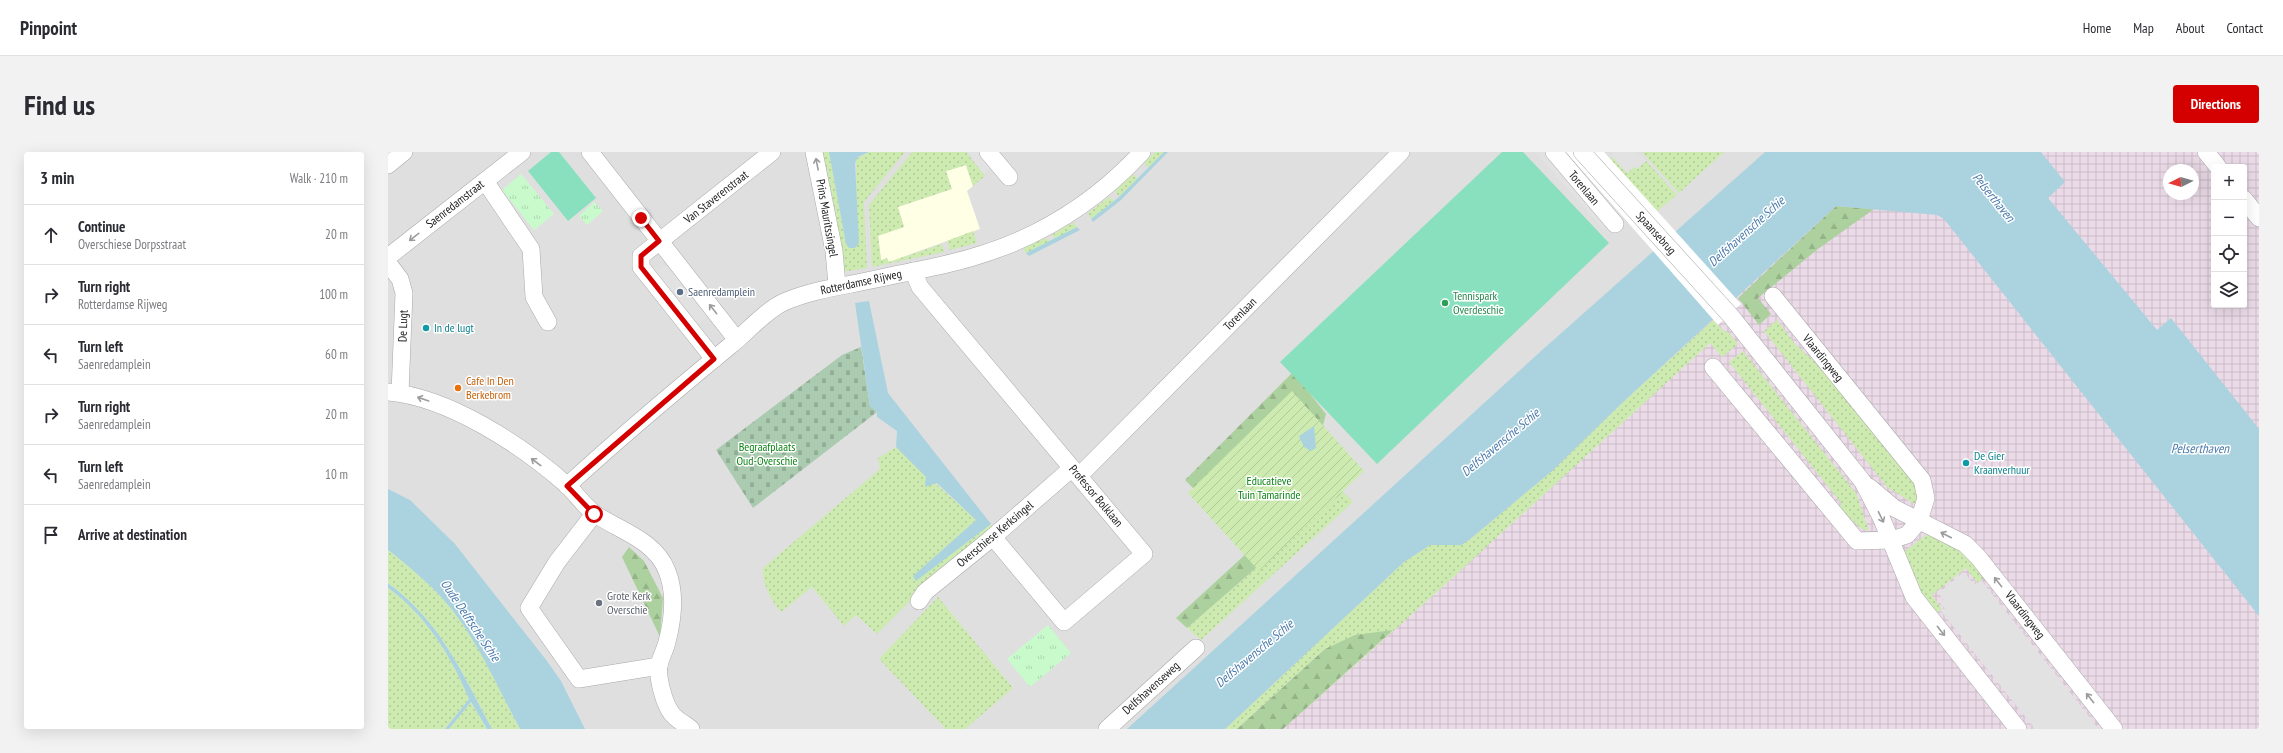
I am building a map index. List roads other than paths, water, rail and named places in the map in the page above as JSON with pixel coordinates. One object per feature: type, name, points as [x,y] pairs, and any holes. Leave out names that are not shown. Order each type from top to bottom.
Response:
[{"type":"street","points":[[388,165],[404,152]]},
{"type":"street","name":"Saenredamstraat","points":[[388,257],[522,152]]},
{"type":"street","points":[[590,152],[737,340]]},
{"type":"street","name":"Van Staverenstraat","points":[[659,241],[772,152]]},
{"type":"street","name":"Prins Mauritssingel","points":[[814,152],[834,251],[837,285]]},
{"type":"street","points":[[988,152],[1009,177]]},
{"type":"street","name":"Rotterdamse Rijweg","points":[[567,486],[714,359],[783,302],[837,285],[870,280],[951,263],[991,252],[1046,229],[1084,205],[1114,181],[1142,152]]},
{"type":"street","name":"Torenlaan","points":[[1076,472],[1401,152]]},
{"type":"street","name":"Torenlaan","points":[[1554,152],[1615,224]]},
{"type":"street","name":"Spaansebrug","points":[[1582,152],[1730,315]]},
{"type":"street","points":[[2206,152],[2216,164]]},
{"type":"street","points":[[485,181],[531,249],[534,297],[548,322]]},
{"type":"street","points":[[2245,200],[2259,218]]},
{"type":"street","points":[[659,241],[641,256],[641,267],[714,359]]},
{"type":"street","name":"De Lugt","points":[[388,263],[400,279],[404,293],[394,392]]},
{"type":"street","name":"Professor Bolklaan","points":[[913,271],[920,287],[1144,554],[1064,622],[994,537]]},
{"type":"street","name":"Vlaardingweg","points":[[1713,367],[1857,541],[1891,540],[1907,535],[1919,521],[1926,498],[1922,480],[1773,296]]},
{"type":"street","name":"Vlaardingweg","points":[[1730,315],[1863,482],[1894,508],[1965,544],[1978,557],[2114,729]]},
{"type":"street","points":[[394,392],[459,412],[514,445],[567,486],[594,514],[635,536],[661,558],[668,571],[673,599],[672,621],[667,643],[659,666],[660,687],[672,714],[691,729]]},
{"type":"street","name":"Overschiese Kerksingel","points":[[919,600],[925,592],[1076,472]]},
{"type":"street","name":"Vlaardingweg","points":[[1863,482],[1891,540],[1914,597],[2018,729]]},
{"type":"street","points":[[594,514],[557,562],[529,608],[579,679],[659,666]]},
{"type":"street","name":"Delfshavenseweg","points":[[1107,729],[1196,648]]},
{"type":"water","points":[[829,152],[869,152],[858,157],[855,163],[859,243],[855,248],[849,248],[846,244]]},
{"type":"water","points":[[1164,152],[1168,152],[1121,200],[1093,222],[1091,219],[1119,197]]},
{"type":"water","points":[[1765,152],[2041,152],[2065,182],[2048,198],[2157,330],[2171,318],[2259,429],[2259,616],[1944,219],[1937,215],[1836,206],[1622,403],[1552,471],[1461,545],[1430,545],[1404,562],[1225,729],[1127,729],[1540,352]]},
{"type":"water","points":[[1077,227],[1080,230],[1029,256],[1026,253]]},
{"type":"water","points":[[869,301],[888,393],[991,524],[916,581],[913,576],[976,520],[937,483],[925,487],[926,477],[896,447],[897,431],[877,417],[877,412],[870,406],[855,303]]},
{"type":"water","points":[[1314,426],[1316,448],[1311,451],[1304,447],[1299,436]]},
{"type":"water","name":"Oude Delftsche Schie","points":[[388,489],[410,500],[455,544],[547,661],[561,681],[585,729],[520,729],[481,653],[453,611],[438,594],[388,550]]},
{"type":"water","points":[[388,583],[422,614],[449,650],[492,729],[487,729],[471,702],[449,729],[445,729],[469,699],[454,667],[436,638],[414,611],[388,588]]},
{"type":"place","name":"Saenredamplein","points":[[680,292]]},
{"type":"place","name":"Tennispark Overdeschie","points":[[1445,303]]},
{"type":"place","name":"In de lugt","points":[[426,328]]},
{"type":"place","name":"Cafe In Den Berkebrom","points":[[458,388]]},
{"type":"place","name":"De Gier Kraanverhuur","points":[[1966,463]]},
{"type":"place","name":"Grote Kerk Overschie","points":[[599,603]]},
{"type":"water label","name":"Pelserthaven","points":[[1994,197]]},
{"type":"water label","name":"Delfshavensche Schie","points":[[1746,231]]},
{"type":"water label","name":"Delfshavensche Schie","points":[[1500,442]]},
{"type":"water label","name":"Pelserthaven","points":[[2200,448]]},
{"type":"water label","name":"Delfshavensche Schie","points":[[1254,653]]},
{"type":"park label","name":"Begraafplaats Oud-Overschie","points":[[767,454]]},
{"type":"park label","name":"Educatieve Tuin Tamarinde","points":[[1269,488]]}]
